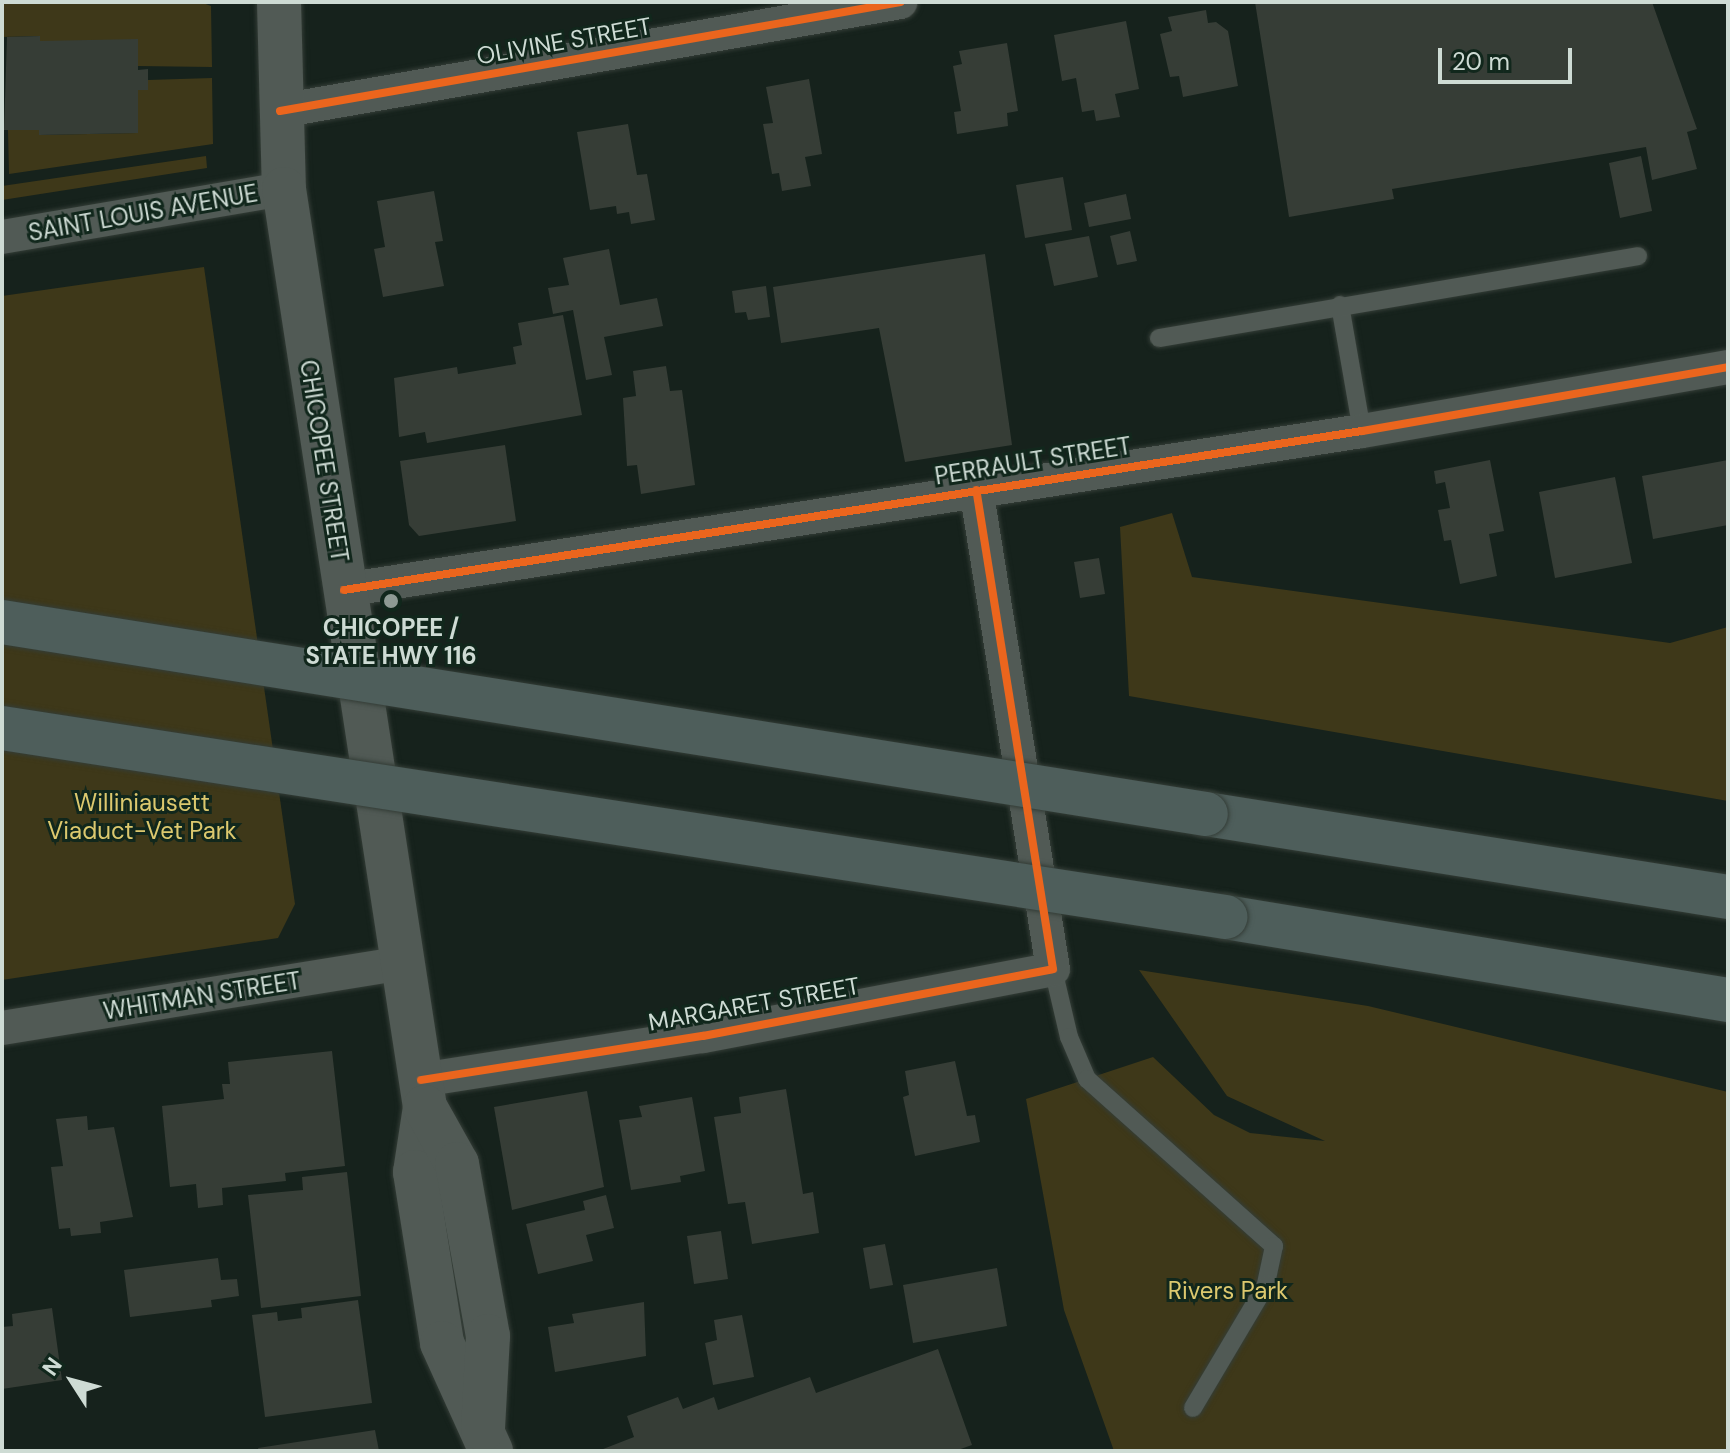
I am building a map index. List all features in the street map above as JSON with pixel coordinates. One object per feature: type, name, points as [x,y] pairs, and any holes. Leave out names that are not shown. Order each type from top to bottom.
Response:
[{"type":"highway","points":[[2,622],[1728,897]]},
{"type":"highway","points":[[2,728],[1225,917],[1728,1000]]},
{"type":"highway","points":[[1394,945],[1728,1025]]},
{"type":"main road","name":"CHICOPEE STREET","points":[[279,2],[284,189],[423,1093],[415,1172],[442,1343],[486,1447]]},
{"type":"street","name":"OLIVINE STREET","points":[[280,111],[901,2]]},
{"type":"street","name":"SAINT LOUIS AVENUE","points":[[2,237],[284,189]]},
{"type":"street","name":"PERRAULT STREET","points":[[344,590],[1362,431],[1728,367]]},
{"type":"street","points":[[976,490],[1053,969]]},
{"type":"street","name":"WHITMAN STREET","points":[[2,1028],[402,963]]},
{"type":"street","name":"MARGARET STREET","points":[[423,1093],[1053,969]]},
{"type":"lane","points":[[1159,338],[1638,256]]},
{"type":"lane","points":[[1340,305],[1362,431]]},
{"type":"lane","points":[[1053,969],[1074,1053],[1087,1079],[1108,1103],[1274,1246],[1266,1285],[1193,1408]]},
{"type":"green space","points":[[2,2],[203,3],[211,6],[212,67],[138,66],[40,41],[40,36],[2,37]]},
{"type":"green space","points":[[212,78],[213,144],[9,174],[8,130],[39,130],[40,135],[137,133],[138,90],[148,90],[148,80]]},
{"type":"green space","points":[[206,156],[207,168],[2,200],[2,186]]},
{"type":"green space","name":"Williniausett Viaduct-Vet Park","points":[[204,267],[295,904],[278,938],[2,980],[2,296]]},
{"type":"green space","points":[[1172,513],[1192,577],[1670,643],[1728,627],[1728,801],[1129,696],[1120,527]]},
{"type":"green space","name":"Rivers Park","points":[[1139,970],[1368,1006],[1728,1092],[1728,1451],[1114,1451],[1064,1310],[1026,1099],[1153,1057],[1214,1115],[1250,1133],[1325,1141],[1227,1096]]},
{"type":"building","points":[[1255,2],[1652,2],[1697,129],[1687,132],[1697,169],[1652,180],[1646,147],[1392,189],[1394,199],[1289,217]]},
{"type":"building","points":[[1206,10],[1208,23],[1216,22],[1228,31],[1238,86],[1183,97],[1179,76],[1170,77],[1160,34],[1172,31],[1168,17]]},
{"type":"building","points":[[1126,21],[1139,89],[1115,94],[1120,117],[1096,121],[1094,110],[1082,112],[1076,78],[1062,81],[1054,35]]},
{"type":"building","points":[[40,36],[40,41],[138,39],[138,70],[148,69],[148,90],[138,90],[138,133],[39,135],[39,130],[4,130],[7,37]]},
{"type":"building","points":[[1007,43],[1018,111],[1007,113],[1008,126],[957,134],[954,112],[961,111],[953,66],[962,64],[959,51]]},
{"type":"building","points":[[809,79],[822,154],[805,157],[811,186],[782,191],[779,173],[772,174],[763,124],[773,123],[766,87]]},
{"type":"building","points":[[628,124],[637,175],[647,174],[655,220],[631,224],[629,212],[617,214],[616,206],[590,210],[577,132]]},
{"type":"building","points":[[1641,156],[1652,211],[1620,218],[1609,163]]},
{"type":"building","points":[[1063,177],[1072,230],[1025,238],[1016,185]]},
{"type":"building","points":[[434,191],[443,241],[435,242],[444,286],[383,297],[374,249],[385,247],[377,201]]},
{"type":"building","points":[[1126,194],[1131,219],[1089,227],[1084,203]]},
{"type":"building","points":[[1130,231],[1137,261],[1117,265],[1110,236]]},
{"type":"building","points":[[1089,236],[1098,277],[1054,286],[1045,244]]},
{"type":"building","points":[[609,249],[620,305],[657,298],[663,326],[604,337],[612,375],[586,380],[573,310],[553,314],[548,288],[569,285],[563,258]]},
{"type":"building","points":[[985,254],[1012,445],[905,462],[879,328],[781,343],[773,287]]},
{"type":"building","points":[[766,286],[770,317],[748,320],[746,312],[735,313],[732,291]]},
{"type":"building","points":[[563,315],[582,415],[427,443],[425,432],[399,437],[394,378],[457,367],[458,374],[516,364],[513,347],[522,345],[518,323]]},
{"type":"building","points":[[666,366],[670,391],[682,390],[695,485],[641,494],[637,465],[627,466],[623,398],[636,396],[633,371]]},
{"type":"building","points":[[505,445],[516,521],[419,536],[409,525],[400,461]]},
{"type":"building","points":[[1490,460],[1504,531],[1489,534],[1497,576],[1460,584],[1451,540],[1444,541],[1438,510],[1450,508],[1445,482],[1436,484],[1434,471]]},
{"type":"building","points":[[1728,460],[1728,525],[1653,539],[1642,476]]},
{"type":"building","points":[[1615,477],[1632,563],[1555,578],[1539,492]]},
{"type":"building","points":[[1099,558],[1105,594],[1080,598],[1074,562]]},
{"type":"building","points":[[332,1051],[345,1166],[285,1173],[286,1181],[222,1188],[223,1205],[198,1208],[196,1184],[170,1187],[162,1106],[224,1099],[222,1084],[230,1084],[228,1062]]},
{"type":"building","points":[[955,1061],[967,1116],[975,1115],[980,1142],[915,1156],[903,1097],[909,1095],[905,1071]]},
{"type":"building","points":[[786,1089],[803,1194],[813,1192],[819,1233],[752,1244],[745,1202],[728,1204],[714,1117],[741,1113],[739,1097]]},
{"type":"building","points":[[587,1091],[604,1187],[512,1210],[494,1107]]},
{"type":"building","points":[[692,1097],[705,1171],[680,1176],[681,1182],[631,1190],[619,1120],[642,1117],[639,1106]]},
{"type":"building","points":[[87,1116],[88,1130],[114,1127],[133,1217],[100,1222],[101,1233],[71,1236],[70,1228],[59,1229],[51,1167],[63,1166],[56,1119]]},
{"type":"building","points":[[347,1172],[361,1296],[261,1308],[248,1195],[303,1190],[302,1177]]},
{"type":"building","points":[[606,1195],[614,1228],[586,1235],[593,1261],[538,1274],[526,1224],[585,1210],[583,1201]]},
{"type":"building","points":[[721,1231],[728,1279],[694,1284],[687,1236]]},
{"type":"building","points":[[885,1244],[893,1285],[870,1289],[863,1248]]},
{"type":"building","points":[[218,1258],[221,1280],[237,1279],[239,1296],[211,1300],[212,1307],[130,1317],[124,1270]]},
{"type":"building","points":[[997,1268],[1007,1326],[913,1343],[903,1285]]},
{"type":"building","points":[[358,1300],[372,1403],[265,1417],[252,1315],[277,1312],[278,1321],[302,1318],[301,1308]]},
{"type":"building","points":[[644,1302],[646,1356],[555,1372],[548,1327],[574,1323],[572,1314]]},
{"type":"building","points":[[52,1308],[62,1380],[2,1389],[2,1327],[13,1326],[12,1314]]},
{"type":"building","points":[[742,1315],[754,1377],[713,1385],[705,1343],[717,1340],[714,1320]]},
{"type":"building","points":[[938,1349],[972,1445],[955,1451],[598,1451],[634,1437],[627,1416],[678,1397],[683,1409],[714,1397],[718,1410],[810,1377],[816,1393]]},
{"type":"building","points":[[375,1430],[379,1451],[259,1451],[258,1448]]},
{"type":"cycle path","points":[[280,111],[901,2]]},
{"type":"cycle path","points":[[344,590],[1362,431],[1728,367]]},
{"type":"cycle path","points":[[421,1080],[703,1036],[1053,969],[976,490]]},
{"type":"place","name":"CHICOPEE / STATE HWY 116","points":[[391,601]]}]
